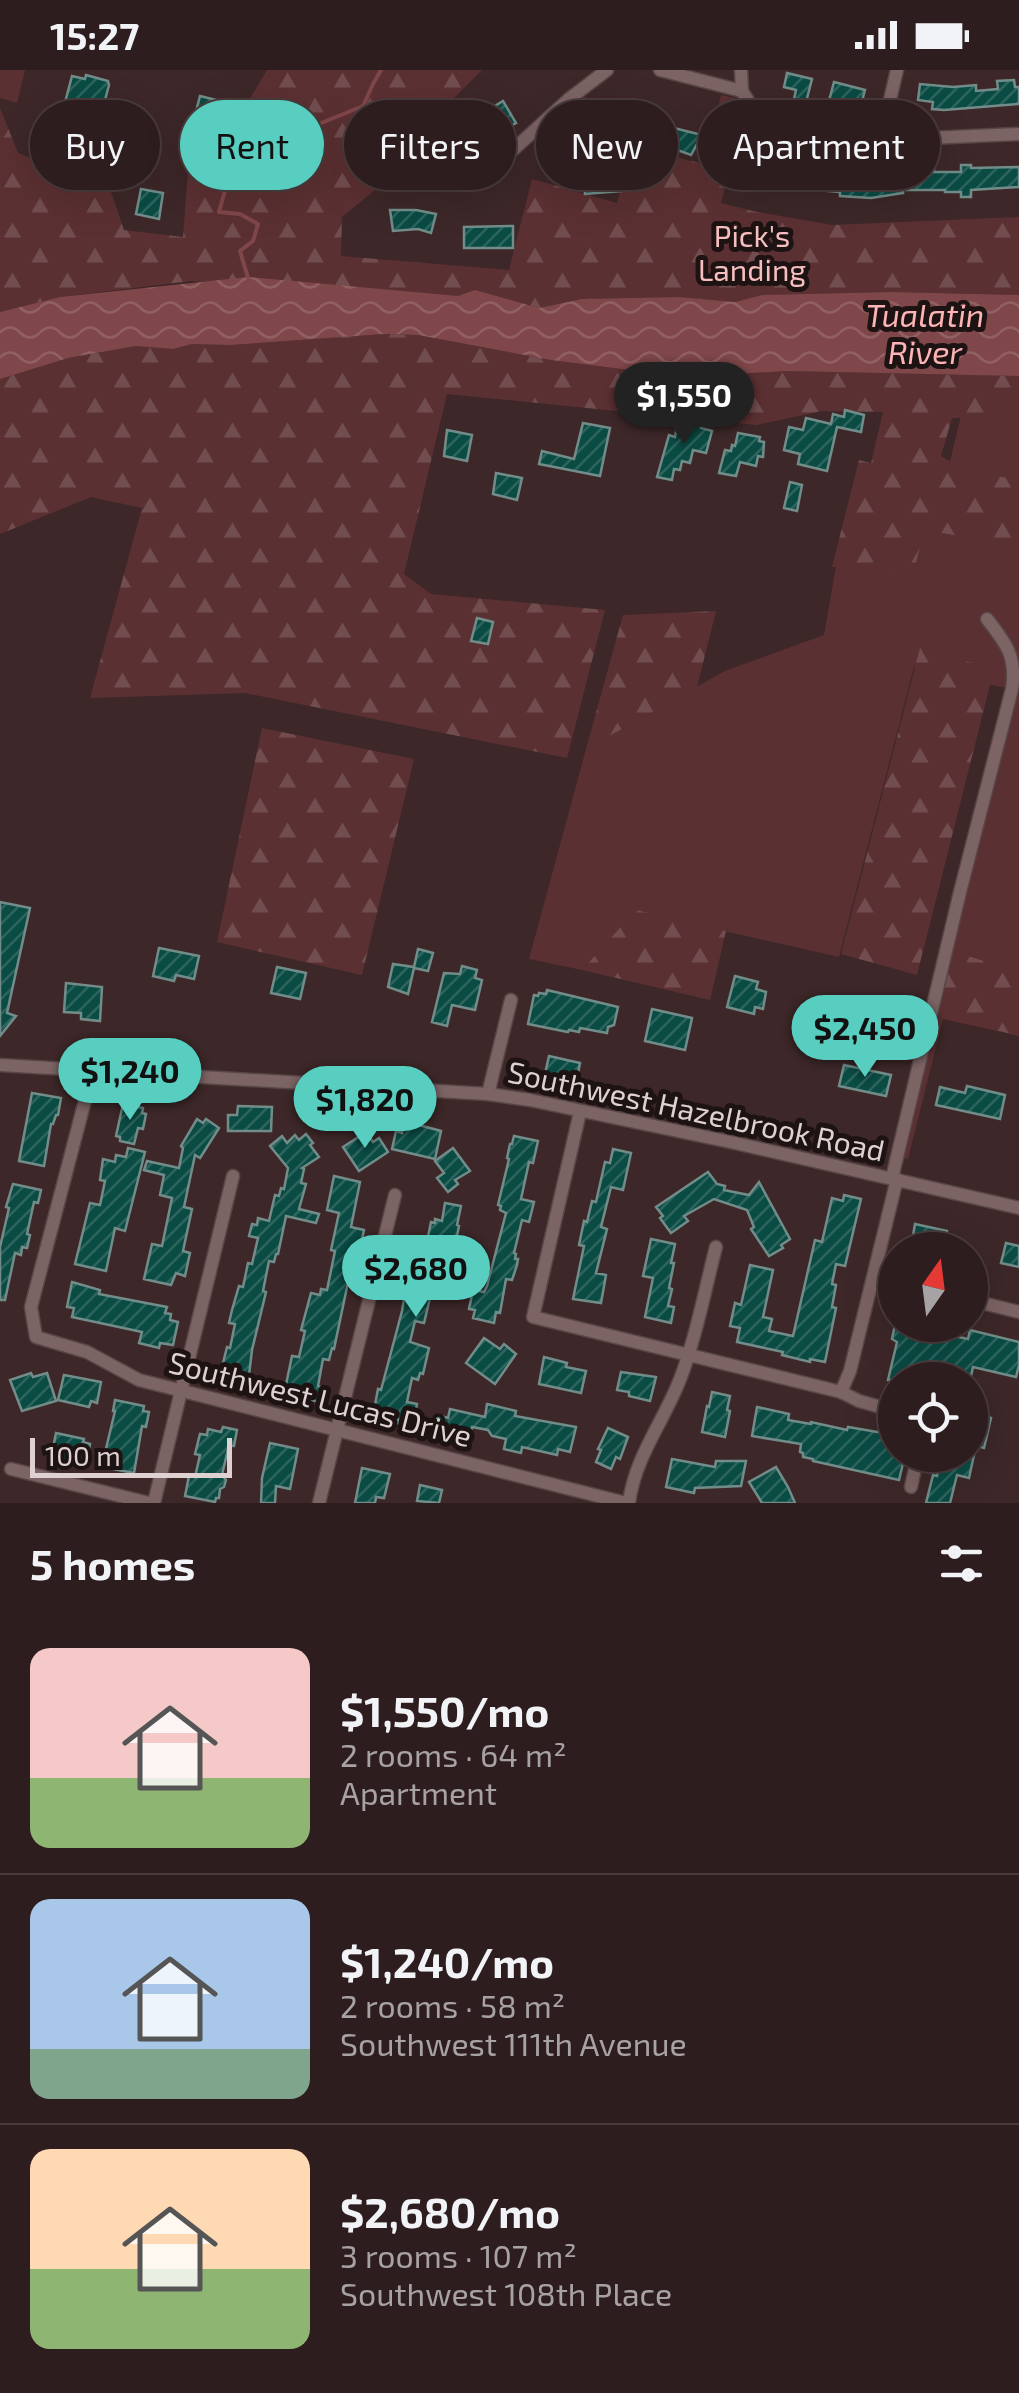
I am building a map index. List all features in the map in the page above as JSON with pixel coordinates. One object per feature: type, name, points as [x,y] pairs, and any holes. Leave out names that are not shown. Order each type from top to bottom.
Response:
[{"type":"street","points":[[516,147],[569,98],[607,70]]},
{"type":"street","points":[[660,70],[742,90]]},
{"type":"street","points":[[741,70],[742,90],[749,100]]},
{"type":"street","points":[[890,100],[897,70]]},
{"type":"street","points":[[940,138],[1019,134]]},
{"type":"street","points":[[841,1392],[874,1277],[960,892],[1012,689],[1010,652],[988,619]]},
{"type":"street","points":[[488,1094],[511,1000]]},
{"type":"street","name":"Southwest Hazelbrook Road","points":[[0,1065],[488,1094],[894,1178],[1019,1208]]},
{"type":"street","name":"Southwest Lucas Drive","points":[[88,1070],[88,1089],[31,1307],[36,1337],[86,1352],[139,1380],[628,1503]]},
{"type":"street","points":[[580,1112],[532,1317],[841,1392],[878,1406]]},
{"type":"street","points":[[10,1469],[152,1503],[233,1176]]},
{"type":"street","points":[[319,1503],[395,1195]]},
{"type":"street","points":[[628,1503],[642,1454],[669,1406],[688,1356],[716,1246]]},
{"type":"street","points":[[874,1277],[878,1278]]},
{"type":"street","points":[[988,1304],[1019,1312]]},
{"type":"street","points":[[911,1487],[914,1472]]},
{"type":"green space","points":[[0,70],[25,70],[17,103],[0,98]]},
{"type":"green space","name":"Pick's Landing","points":[[267,70],[482,70],[452,100],[344,100],[344,190],[375,190],[342,217],[341,256],[509,270],[532,179],[536,180],[536,190],[571,190],[617,203],[620,190],[678,190],[678,158],[698,163],[698,190],[724,190],[721,203],[757,212],[832,225],[1019,217],[1019,295],[762,295],[735,302],[679,297],[582,299],[539,308],[475,290],[458,296],[191,281],[60,297],[0,312],[0,108],[18,153],[30,158],[30,190],[106,190],[111,192],[124,230],[183,237],[187,190],[324,190],[324,100],[249,100]]},
{"type":"green space","points":[[418,335],[551,360],[684,377],[787,371],[1019,376],[1019,416],[952,418],[941,456],[968,471],[1019,480],[1019,546],[924,530],[913,575],[832,567],[859,460],[871,463],[883,412],[822,411],[756,425],[447,394],[404,574],[431,594],[605,610],[567,758],[245,693],[90,698],[142,508],[91,497],[0,534],[0,379],[63,359],[136,346],[173,349],[192,344]]},
{"type":"green space","points":[[971,375],[1019,376],[1019,1036],[943,1019],[908,1159],[890,1155],[1005,688],[914,667],[839,957],[636,911],[582,970],[529,959],[586,749],[725,671],[824,635],[836,566],[916,523],[934,527]]},
{"type":"green space","points":[[716,611],[697,687],[586,749],[623,615]]},
{"type":"green space","points":[[920,648],[994,669],[917,975],[841,954]]},
{"type":"green space","points":[[262,728],[414,759],[362,975],[217,942]]},
{"type":"green space","points":[[636,910],[726,931],[710,1000],[582,970]]},
{"type":"green space","points":[[952,951],[1019,972],[1019,1036],[938,1015]]},
{"type":"water","name":"Tualatin River","points":[[248,277],[458,296],[475,290],[539,308],[582,299],[679,297],[735,302],[762,295],[1019,295],[1019,376],[787,371],[684,377],[551,360],[418,335],[385,334],[192,344],[173,349],[136,346],[68,358],[0,379],[0,312],[60,297]]},
{"type":"building","points":[[787,73],[812,79],[807,100],[794,100],[796,90],[784,87]]},
{"type":"building","points":[[86,75],[108,81],[105,100],[66,100],[72,76],[85,79]]},
{"type":"building","points":[[1014,80],[1015,87],[1019,87],[1019,104],[944,110],[940,110],[940,100],[918,100],[920,84],[976,85],[976,91],[998,89],[997,81]]},
{"type":"building","points":[[834,82],[865,90],[862,100],[829,100]]},
{"type":"building","points":[[678,129],[698,134],[691,155],[678,150]]},
{"type":"building","points":[[961,165],[1019,167],[1019,187],[971,190],[971,197],[940,190],[940,172],[961,172]]},
{"type":"building","points":[[141,190],[163,193],[159,219],[136,214]]},
{"type":"building","points":[[585,190],[621,190],[621,191],[585,194]]},
{"type":"building","points":[[818,190],[903,193],[871,198],[840,196],[840,192]]},
{"type":"building","points":[[390,210],[436,214],[431,233],[418,229],[393,231]]},
{"type":"building","points":[[513,226],[513,248],[464,248],[464,227]]},
{"type":"building","points":[[845,410],[864,415],[861,432],[837,427],[827,471],[798,464],[800,454],[784,450],[789,427],[803,430],[806,418],[831,424],[833,414],[844,417]]},
{"type":"building","points":[[688,418],[703,421],[701,428],[712,431],[706,453],[693,450],[690,463],[682,461],[680,470],[674,469],[672,480],[657,477],[669,435],[675,437],[677,425],[685,427]]},
{"type":"building","points":[[583,423],[610,428],[600,476],[539,464],[542,451],[574,459]]},
{"type":"building","points":[[447,430],[472,435],[467,461],[444,456]]},
{"type":"building","points":[[738,433],[760,437],[759,441],[764,442],[763,457],[758,456],[756,466],[740,462],[736,476],[719,473],[725,450],[731,451],[735,446]]},
{"type":"building","points":[[496,473],[522,478],[517,500],[493,494]]},
{"type":"building","points":[[790,482],[802,485],[797,511],[784,508]]},
{"type":"building","points":[[477,618],[493,622],[488,644],[471,641]]},
{"type":"building","points":[[0,902],[30,908],[7,1013],[16,1016],[0,1036]]},
{"type":"building","points":[[159,948],[199,956],[194,979],[176,975],[174,981],[153,976]]},
{"type":"building","points":[[418,949],[433,953],[428,971],[414,968],[408,994],[388,987],[393,964],[414,967]]},
{"type":"building","points":[[462,966],[477,970],[475,978],[482,980],[475,1010],[452,1005],[447,1026],[432,1022],[444,973],[460,974]]},
{"type":"building","points":[[277,967],[306,973],[300,999],[271,993]]},
{"type":"building","points":[[735,976],[758,982],[756,989],[766,992],[763,1009],[755,1007],[754,1014],[727,1007]]},
{"type":"building","points":[[66,983],[102,987],[100,1021],[81,1019],[81,1013],[64,1012]]},
{"type":"building","points":[[547,990],[618,1007],[614,1025],[608,1027],[607,1033],[580,1028],[579,1032],[568,1032],[528,1024],[534,995],[546,994]]},
{"type":"building","points":[[652,1009],[692,1018],[685,1050],[645,1041]]},
{"type":"building","points":[[549,1056],[580,1063],[576,1084],[544,1078]]},
{"type":"building","points":[[844,1065],[891,1075],[886,1096],[839,1086]]},
{"type":"building","points":[[967,1086],[1005,1095],[1000,1119],[936,1105],[940,1087],[965,1093]]},
{"type":"building","points":[[32,1093],[61,1098],[58,1115],[51,1124],[44,1166],[19,1161]]},
{"type":"building","points":[[123,1104],[143,1108],[142,1113],[146,1114],[134,1144],[116,1136]]},
{"type":"building","points":[[238,1106],[272,1107],[271,1131],[228,1131],[228,1115],[237,1115]]},
{"type":"building","points":[[197,1119],[203,1123],[206,1119],[219,1128],[200,1158],[195,1155],[184,1207],[192,1209],[183,1251],[190,1253],[185,1276],[176,1273],[171,1285],[144,1279],[152,1244],[162,1246],[172,1198],[160,1195],[164,1175],[144,1170],[147,1161],[179,1168],[181,1146]]},
{"type":"building","points":[[404,1121],[441,1131],[435,1159],[392,1149],[396,1131],[402,1133]]},
{"type":"building","points":[[366,1132],[373,1142],[379,1138],[388,1152],[359,1171],[343,1147]]},
{"type":"building","points":[[306,1134],[319,1157],[302,1168],[301,1183],[306,1184],[299,1209],[319,1214],[316,1223],[286,1216],[278,1254],[274,1262],[269,1261],[249,1375],[242,1374],[240,1380],[220,1375],[235,1324],[229,1323],[232,1310],[239,1286],[243,1287],[248,1263],[252,1264],[258,1238],[249,1236],[252,1224],[257,1225],[258,1218],[269,1221],[275,1195],[279,1196],[281,1188],[284,1189],[288,1168],[270,1146],[282,1136],[287,1143],[295,1135],[299,1140]]},
{"type":"building","points":[[514,1136],[538,1141],[521,1199],[534,1202],[529,1222],[522,1220],[514,1253],[517,1265],[512,1280],[506,1279],[500,1313],[496,1312],[494,1323],[473,1318],[475,1310],[469,1309],[473,1290],[484,1292],[487,1286],[506,1213],[498,1205]]},
{"type":"building","points":[[128,1148],[145,1152],[125,1231],[115,1228],[106,1271],[75,1264],[90,1203],[100,1205],[105,1181],[100,1180],[103,1159],[115,1162],[116,1155],[126,1157]]},
{"type":"building","points":[[453,1148],[470,1171],[455,1180],[458,1184],[448,1192],[437,1178],[444,1173],[435,1161]]},
{"type":"building","points":[[613,1149],[631,1153],[623,1190],[611,1187],[601,1227],[607,1229],[596,1273],[606,1275],[601,1303],[573,1299],[584,1246],[579,1245],[584,1221],[587,1222],[592,1201],[596,1202],[605,1162],[610,1163]]},
{"type":"building","points":[[708,1172],[717,1184],[725,1186],[724,1190],[749,1195],[759,1182],[790,1239],[781,1245],[783,1248],[769,1256],[751,1229],[754,1227],[747,1210],[714,1199],[684,1216],[688,1221],[671,1233],[656,1207]]},
{"type":"building","points":[[334,1176],[360,1182],[351,1227],[364,1230],[356,1269],[351,1268],[334,1349],[329,1360],[323,1359],[318,1386],[323,1388],[320,1402],[284,1394],[292,1356],[299,1357],[305,1331],[301,1330],[311,1293],[320,1295],[321,1289],[327,1290],[339,1213],[327,1210]]},
{"type":"building","points":[[13,1184],[41,1190],[38,1203],[34,1202],[27,1248],[22,1247],[21,1255],[15,1253],[5,1300],[0,1300],[0,1247]]},
{"type":"building","points":[[844,1195],[861,1199],[845,1266],[836,1264],[832,1307],[836,1308],[825,1362],[810,1362],[737,1342],[740,1328],[730,1326],[735,1303],[741,1305],[750,1265],[773,1270],[763,1317],[772,1319],[769,1331],[793,1336],[815,1240],[822,1242],[832,1198],[843,1201]]},
{"type":"building","points":[[445,1203],[461,1206],[459,1226],[454,1251],[446,1249],[424,1323],[415,1321],[410,1342],[429,1348],[423,1374],[418,1380],[412,1378],[407,1402],[417,1404],[412,1427],[374,1410],[402,1311],[409,1268],[415,1269],[417,1249],[425,1251],[431,1222],[442,1221]]},
{"type":"building","points":[[915,1224],[947,1231],[947,1232],[914,1232]]},
{"type":"building","points":[[651,1239],[675,1244],[668,1306],[674,1307],[671,1323],[645,1317],[653,1278],[643,1276]]},
{"type":"building","points":[[1006,1243],[1019,1246],[1019,1267],[1001,1263]]},
{"type":"building","points":[[72,1282],[100,1290],[99,1294],[167,1307],[165,1313],[171,1314],[170,1320],[178,1322],[173,1345],[160,1343],[159,1348],[139,1343],[142,1332],[72,1317],[74,1308],[67,1307]]},
{"type":"building","points":[[988,1334],[1019,1342],[1016,1377],[988,1370],[988,1362],[892,1362],[897,1342],[988,1342]]},
{"type":"building","points":[[484,1338],[500,1349],[504,1344],[516,1354],[495,1384],[466,1363]]},
{"type":"building","points":[[544,1357],[586,1371],[581,1393],[539,1384]]},
{"type":"building","points":[[621,1372],[656,1377],[650,1401],[617,1390]]},
{"type":"building","points":[[31,1373],[33,1377],[47,1373],[56,1401],[22,1411],[10,1380]]},
{"type":"building","points":[[64,1375],[101,1382],[97,1403],[91,1401],[89,1407],[58,1400]]},
{"type":"building","points":[[712,1392],[730,1396],[725,1437],[702,1432]]},
{"type":"building","points":[[115,1400],[144,1406],[143,1411],[149,1412],[146,1427],[142,1426],[134,1473],[113,1469],[115,1459],[104,1457]]},
{"type":"building","points":[[487,1404],[516,1411],[515,1416],[576,1427],[570,1452],[558,1449],[557,1455],[522,1447],[521,1453],[504,1449],[506,1439],[472,1427],[469,1440],[462,1438],[461,1442],[434,1432],[438,1415],[448,1418],[450,1409],[485,1417]]},
{"type":"building","points":[[757,1407],[789,1414],[788,1420],[878,1432],[878,1472],[901,1472],[899,1480],[813,1461],[803,1457],[801,1444],[752,1436]]},
{"type":"building","points":[[223,1427],[237,1430],[234,1446],[229,1445],[222,1475],[226,1480],[219,1498],[215,1502],[185,1496],[189,1476],[195,1477],[200,1434],[207,1435],[208,1429],[221,1432]]},
{"type":"building","points":[[608,1428],[628,1437],[620,1459],[616,1457],[611,1469],[596,1462]]},
{"type":"building","points":[[56,1433],[90,1444],[87,1461],[72,1463],[52,1453]]},
{"type":"building","points":[[270,1443],[298,1449],[290,1489],[276,1486],[275,1503],[261,1503],[262,1478]]},
{"type":"building","points":[[672,1459],[715,1467],[716,1461],[746,1461],[741,1486],[695,1488],[694,1493],[666,1487]]},
{"type":"building","points":[[776,1467],[795,1503],[762,1503],[749,1482]]},
{"type":"building","points":[[362,1468],[390,1474],[384,1498],[376,1497],[375,1503],[355,1503]]},
{"type":"building","points":[[938,1472],[970,1472],[969,1478],[957,1475],[950,1503],[926,1503],[933,1475]]},
{"type":"building","points":[[420,1485],[442,1490],[439,1503],[417,1501]]},
{"type":"waterway","points":[[249,281],[240,251],[253,241],[258,224],[240,214],[219,212],[228,160],[268,150],[287,137],[363,106],[381,70]]}]
